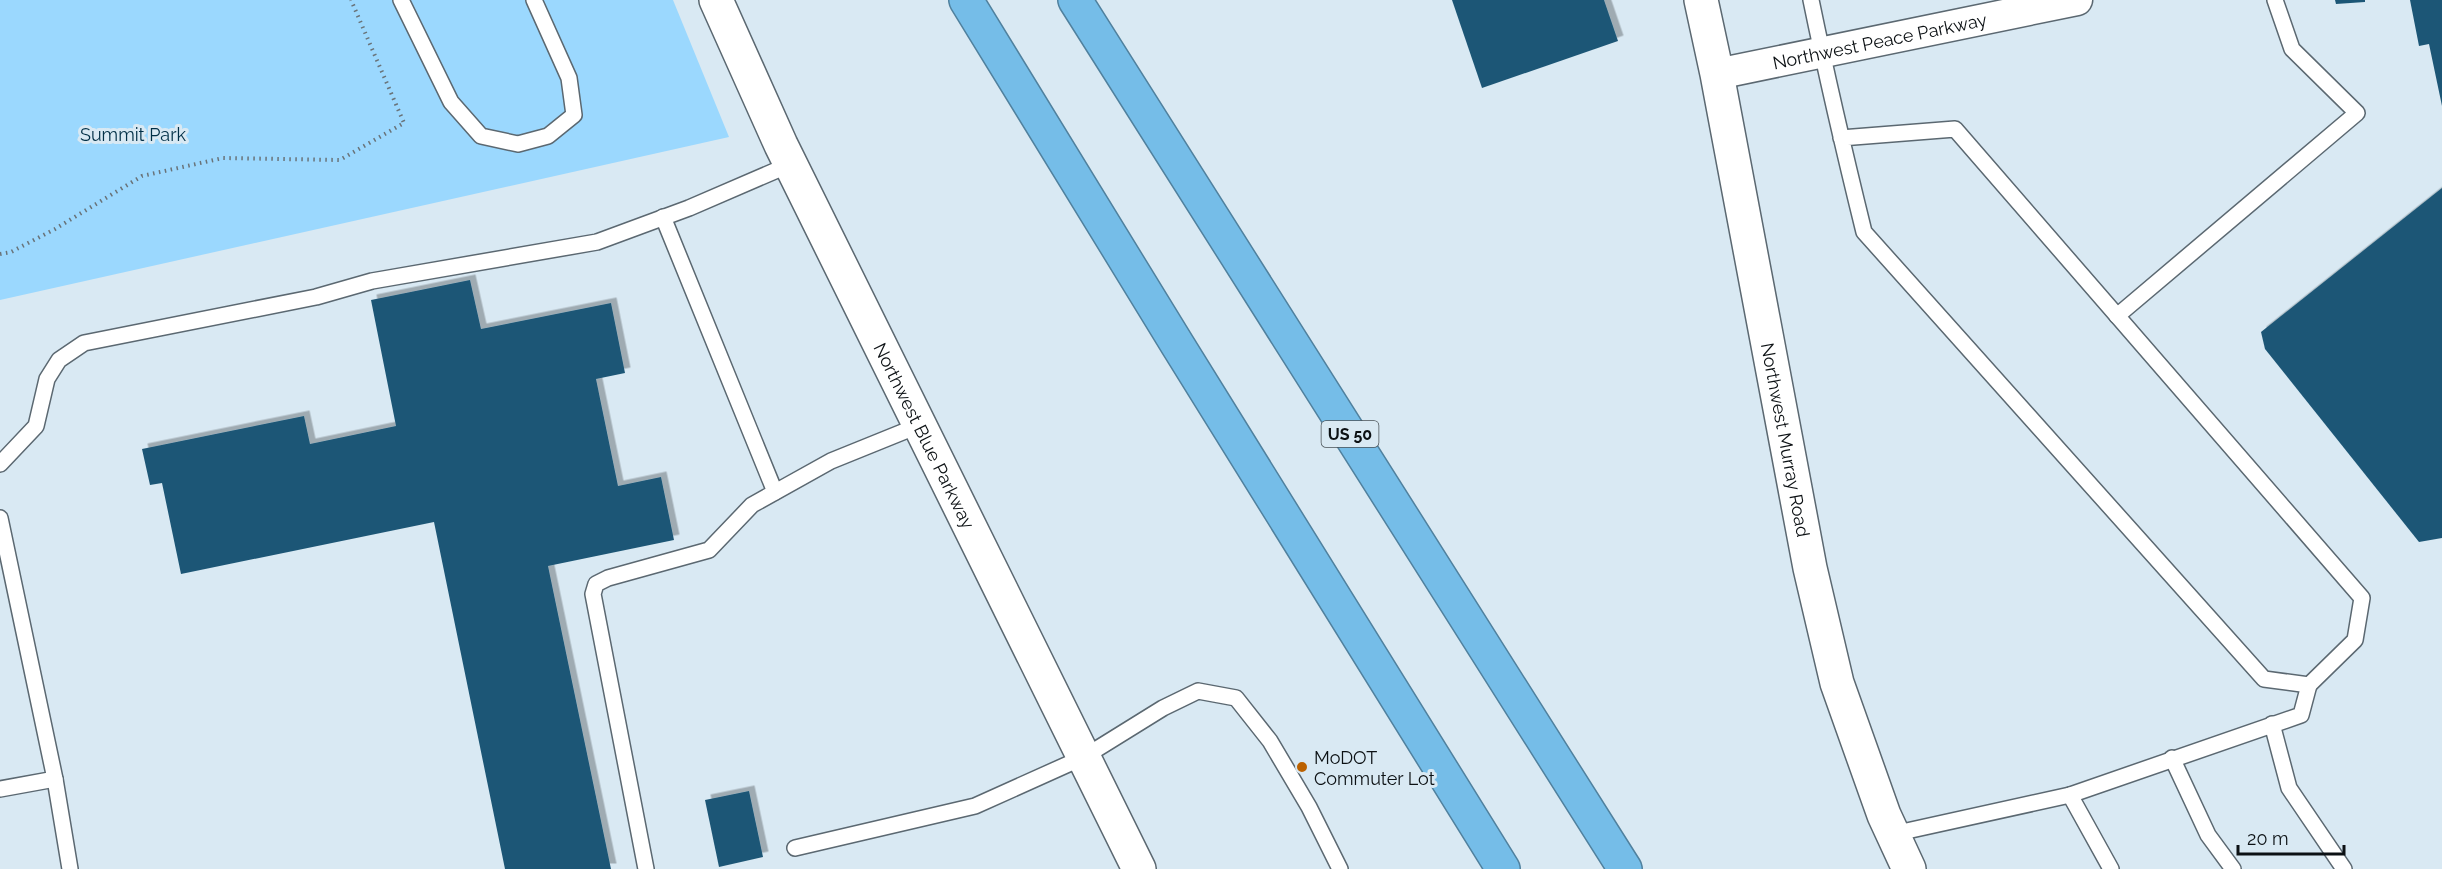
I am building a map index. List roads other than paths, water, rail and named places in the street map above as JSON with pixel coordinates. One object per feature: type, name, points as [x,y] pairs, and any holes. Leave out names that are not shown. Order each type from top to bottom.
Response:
[{"type":"highway","points":[[966,0],[1503,869]]},
{"type":"highway","name":"US 50","points":[[1075,0],[1624,869]]},
{"type":"street","name":"Northwest Blue Parkway","points":[[716,0],[791,164],[1139,869]]},
{"type":"street","name":"Northwest Murray Road","points":[[1701,0],[1810,568],[1837,683],[1884,815],[1909,869]]},
{"type":"street","name":"Northwest Peace Parkway","points":[[1717,74],[2077,0]]},
{"type":"lane","points":[[401,0],[451,102],[481,136],[518,144],[548,136],[574,115],[569,78],[534,0]]},
{"type":"lane","points":[[1811,0],[1864,232],[2264,679],[2309,685]]},
{"type":"lane","points":[[2117,316],[2357,113],[2292,49],[2275,0]]},
{"type":"lane","points":[[1841,138],[1955,129],[2362,598],[2355,640],[2309,685],[2301,715],[2070,795],[1893,834]]},
{"type":"lane","points":[[0,464],[36,426],[47,379],[59,360],[84,343],[316,297],[383,279],[597,242],[791,164]]},
{"type":"lane","points":[[663,217],[775,492]]},
{"type":"lane","points":[[646,869],[593,594],[596,584],[608,578],[709,550],[752,505],[831,461],[920,425]]},
{"type":"lane","points":[[0,518],[55,779],[70,869]]},
{"type":"lane","points":[[795,848],[975,806],[1083,757],[1163,708],[1198,692],[1236,698],[1270,741],[1309,807],[1340,869]]},
{"type":"lane","points":[[2272,724],[2289,788],[2344,869]]},
{"type":"lane","points":[[2172,758],[2208,835],[2233,869]]},
{"type":"lane","points":[[0,789],[55,779]]},
{"type":"lane","points":[[2070,795],[2111,869]]},
{"type":"place","name":"MoDOT Commuter Lot","points":[[1302,767]]},
{"type":"park label","name":"Summit Park","points":[[133,134]]}]
